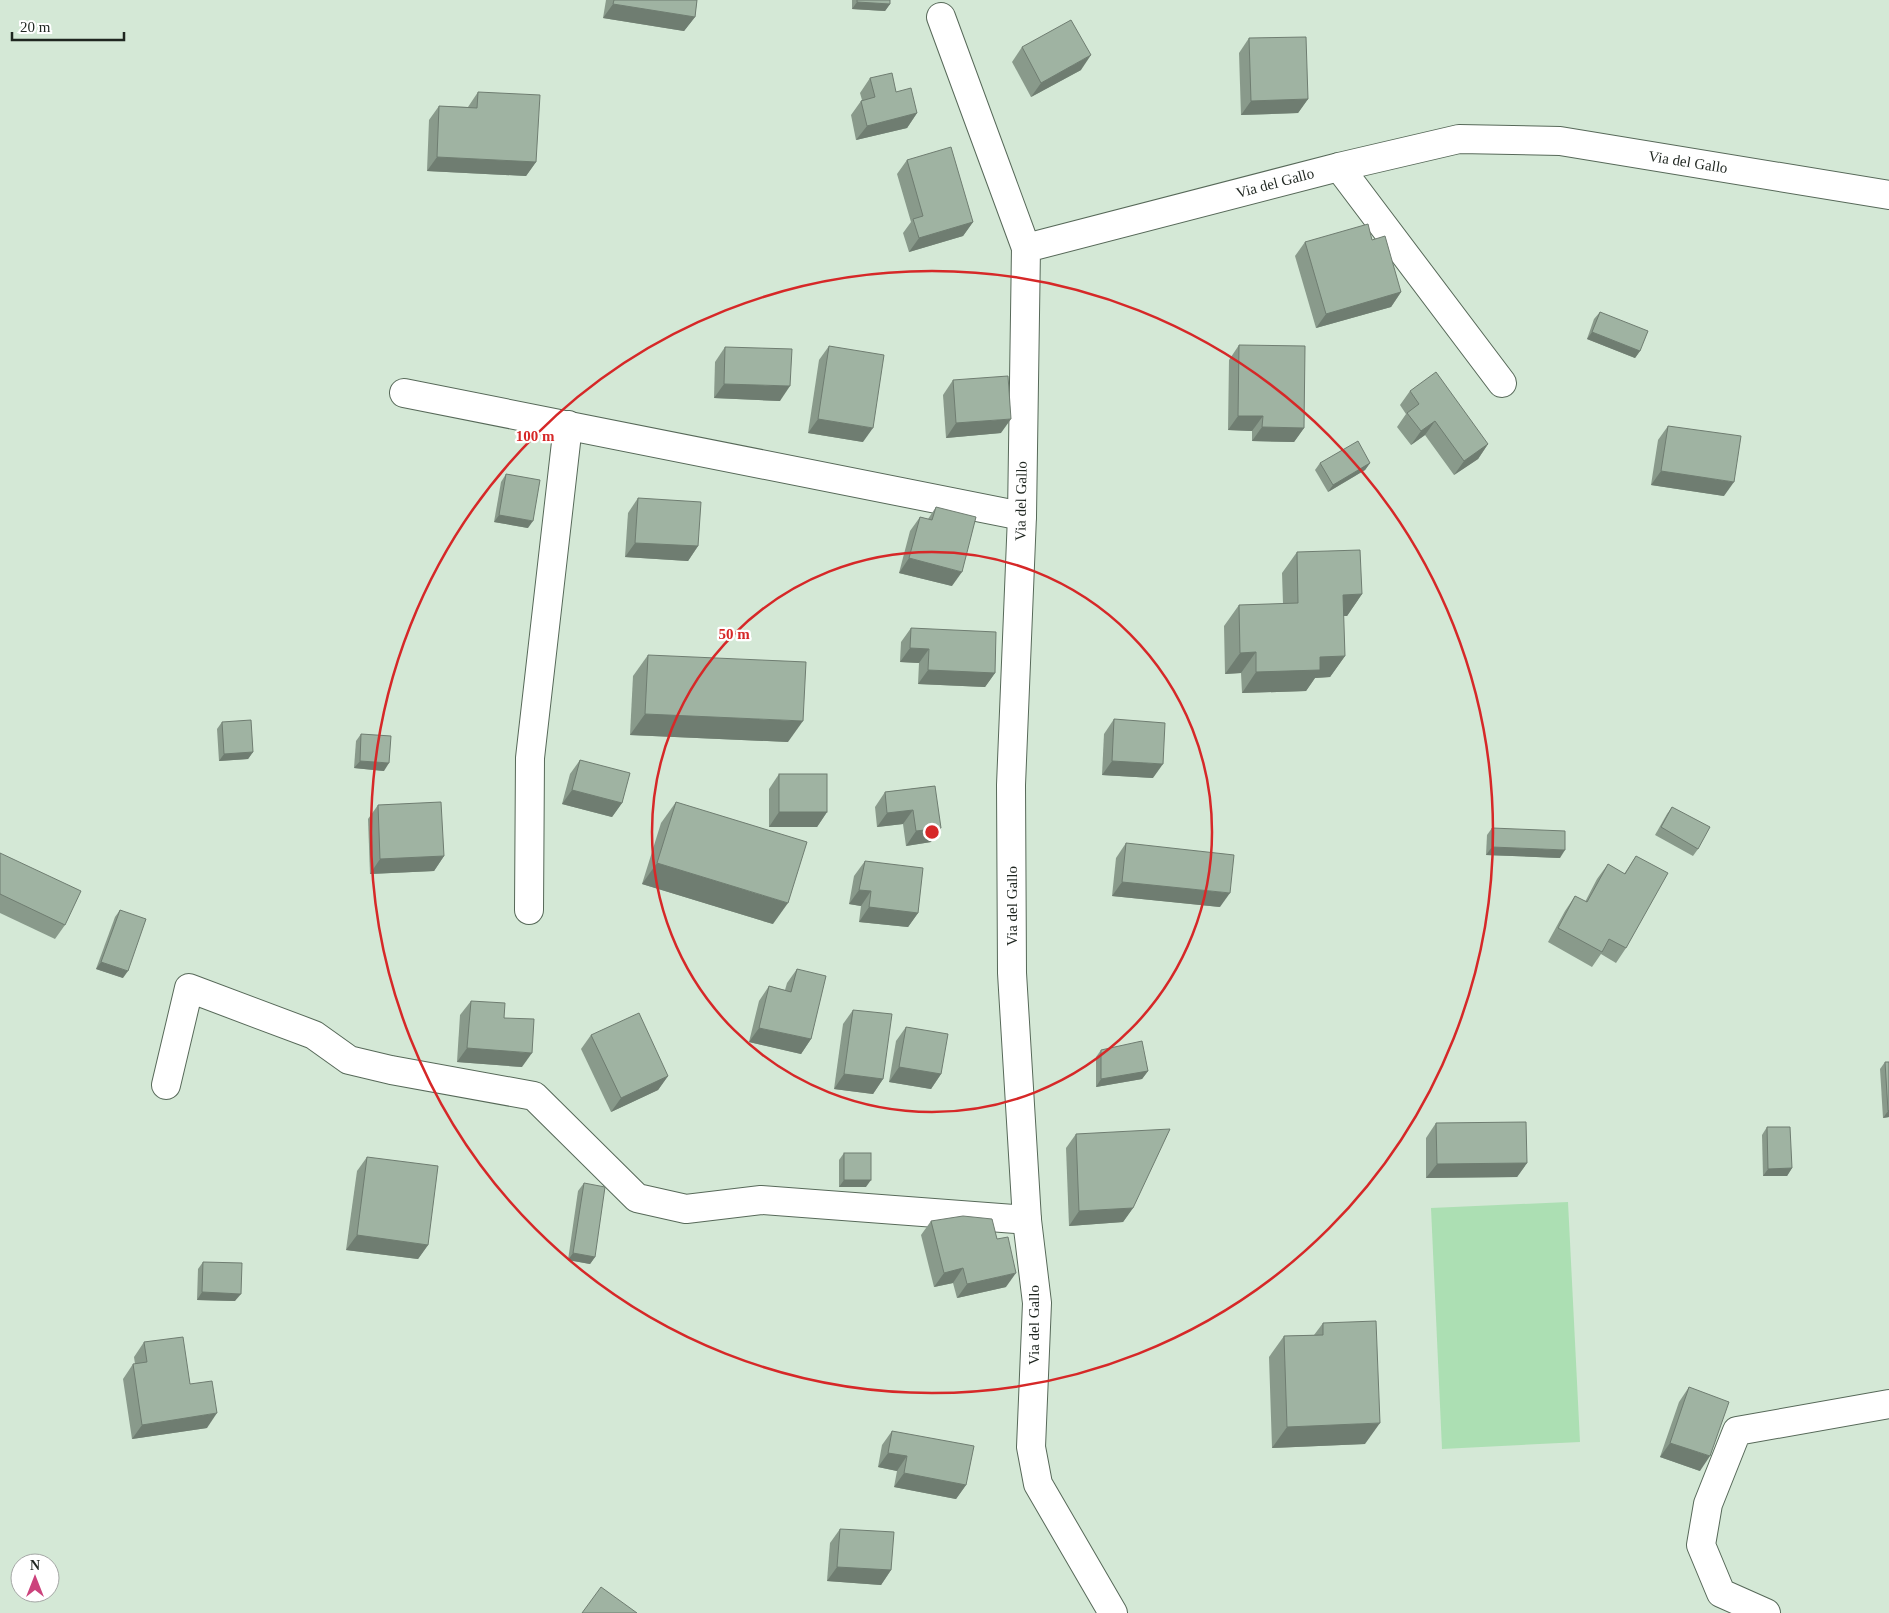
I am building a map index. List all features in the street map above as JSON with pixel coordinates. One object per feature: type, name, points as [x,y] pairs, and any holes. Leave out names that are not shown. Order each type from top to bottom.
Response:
[{"type":"street","points":[[941,17],[1026,248]]},
{"type":"street","name":"Via del Gallo","points":[[1113,1613],[1038,1484],[1032,1447],[1037,1303],[1028,1220],[1012,973],[1011,786],[1022,516],[1026,248],[1339,167],[1459,139],[1560,141],[1889,194]]},
{"type":"street","points":[[1339,167],[1502,383]]},
{"type":"street","points":[[404,393],[1022,516]]},
{"type":"street","points":[[529,910],[530,758],[568,425]]},
{"type":"street","points":[[166,1085],[189,988],[314,1035],[349,1060],[534,1096],[637,1198],[686,1209],[761,1200],[1028,1220]]},
{"type":"street","points":[[1766,1613],[1721,1593],[1701,1546],[1708,1504],[1737,1431],[1889,1404]]},
{"type":"green space","points":[[1568,1202],[1580,1442],[1442,1449],[1431,1208]]},
{"type":"building","points":[[614,0],[697,0],[695,17],[613,4]]},
{"type":"building","points":[[857,0],[890,0],[890,4],[857,2]]},
{"type":"building","points":[[1071,20],[1091,55],[1041,83],[1022,47]]},
{"type":"building","points":[[1306,37],[1308,99],[1251,101],[1249,38]]},
{"type":"building","points":[[892,73],[896,92],[911,88],[917,113],[867,126],[861,101],[875,97],[870,78]]},
{"type":"building","points":[[478,92],[540,95],[536,162],[437,157],[439,106],[477,108]]},
{"type":"building","points":[[951,147],[973,222],[919,238],[913,219],[923,216],[907,160]]},
{"type":"building","points":[[1368,224],[1372,240],[1385,236],[1401,292],[1326,314],[1305,242]]},
{"type":"building","points":[[1600,312],[1648,331],[1640,351],[1592,332]]},
{"type":"building","points":[[1239,345],[1305,346],[1304,428],[1262,427],[1263,416],[1238,416]]},
{"type":"building","points":[[829,346],[884,355],[873,428],[818,419]]},
{"type":"building","points":[[725,347],[792,349],[790,386],[724,384]]},
{"type":"building","points":[[1436,372],[1488,444],[1464,461],[1435,421],[1421,431],[1407,413],[1419,404],[1410,391]]},
{"type":"building","points":[[1008,376],[1011,419],[956,423],[953,380]]},
{"type":"building","points":[[1668,426],[1741,436],[1734,482],[1661,471]]},
{"type":"building","points":[[1358,441],[1370,463],[1333,485],[1320,463]]},
{"type":"building","points":[[506,474],[540,480],[533,521],[499,515]]},
{"type":"building","points":[[638,498],[701,502],[698,546],[635,543]]},
{"type":"building","points":[[936,507],[976,517],[962,572],[909,558],[920,517],[932,520]]},
{"type":"building","points":[[1360,550],[1362,594],[1343,595],[1345,656],[1320,657],[1320,670],[1256,672],[1256,652],[1240,653],[1239,605],[1298,603],[1297,552]]},
{"type":"building","points":[[911,628],[996,632],[995,673],[928,670],[929,649],[910,648]]},
{"type":"building","points":[[648,655],[806,662],[803,721],[645,714]]},
{"type":"building","points":[[1114,719],[1165,723],[1163,764],[1112,761]]},
{"type":"building","points":[[251,720],[253,752],[224,754],[222,722]]},
{"type":"building","points":[[361,734],[391,736],[389,763],[360,761]]},
{"type":"building","points":[[580,760],[630,773],[622,803],[572,790]]},
{"type":"building","points":[[779,774],[827,774],[827,812],[779,812]]},
{"type":"building","points":[[935,786],[941,828],[916,831],[913,810],[887,813],[885,792]]},
{"type":"building","points":[[441,802],[444,856],[380,859],[378,805]]},
{"type":"building","points":[[676,802],[807,842],[788,903],[657,863]]},
{"type":"building","points":[[1672,807],[1710,827],[1698,849],[1661,827]]},
{"type":"building","points":[[1492,828],[1565,831],[1565,850],[1492,847]]},
{"type":"building","points":[[1126,843],[1234,855],[1230,893],[1122,882]]},
{"type":"building","points":[[0,853],[81,891],[65,925],[0,894]]},
{"type":"building","points":[[1636,856],[1668,873],[1626,948],[1609,939],[1602,952],[1558,928],[1575,896],[1587,902],[1608,864],[1625,874]]},
{"type":"building","points":[[865,861],[923,868],[918,913],[869,907],[871,891],[859,890]]},
{"type":"building","points":[[120,910],[146,919],[128,971],[101,962]]},
{"type":"building","points":[[797,969],[826,976],[811,1039],[759,1028],[769,986],[791,992]]},
{"type":"building","points":[[471,1001],[505,1003],[504,1018],[534,1019],[532,1053],[467,1048]]},
{"type":"building","points":[[853,1010],[892,1014],[883,1079],[844,1074]]},
{"type":"building","points":[[639,1013],[668,1076],[621,1098],[591,1035]]},
{"type":"building","points":[[906,1027],[948,1034],[941,1074],[899,1067]]},
{"type":"building","points":[[1142,1041],[1148,1071],[1101,1079],[1101,1050]]},
{"type":"building","points":[[1885,1062],[1889,1062],[1888,1111]]},
{"type":"building","points":[[1526,1122],[1527,1163],[1437,1164],[1436,1123]]},
{"type":"building","points":[[1767,1127],[1790,1127],[1792,1168],[1768,1169]]},
{"type":"building","points":[[1170,1129],[1133,1208],[1079,1211],[1076,1134]]},
{"type":"building","points":[[844,1153],[871,1153],[871,1180],[844,1180]]},
{"type":"building","points":[[367,1157],[438,1166],[428,1245],[357,1235]]},
{"type":"building","points":[[584,1183],[605,1187],[595,1257],[573,1253]]},
{"type":"building","points":[[963,1216],[992,1219],[997,1239],[1008,1237],[1016,1273],[967,1284],[963,1268],[944,1273],[931,1221]]},
{"type":"building","points":[[203,1262],[242,1263],[241,1294],[202,1292]]},
{"type":"building","points":[[1376,1321],[1380,1423],[1287,1427],[1284,1336],[1323,1335],[1323,1323]]},
{"type":"building","points":[[183,1337],[190,1384],[212,1381],[217,1413],[142,1425],[133,1364],[147,1362],[144,1342]]},
{"type":"building","points":[[1689,1387],[1729,1402],[1710,1456],[1670,1443]]},
{"type":"building","points":[[892,1431],[974,1446],[966,1485],[904,1473],[907,1456],[888,1453]]},
{"type":"building","points":[[840,1529],[894,1532],[891,1570],[837,1567]]},
{"type":"building","points":[[601,1587],[637,1613],[582,1613]]}]
